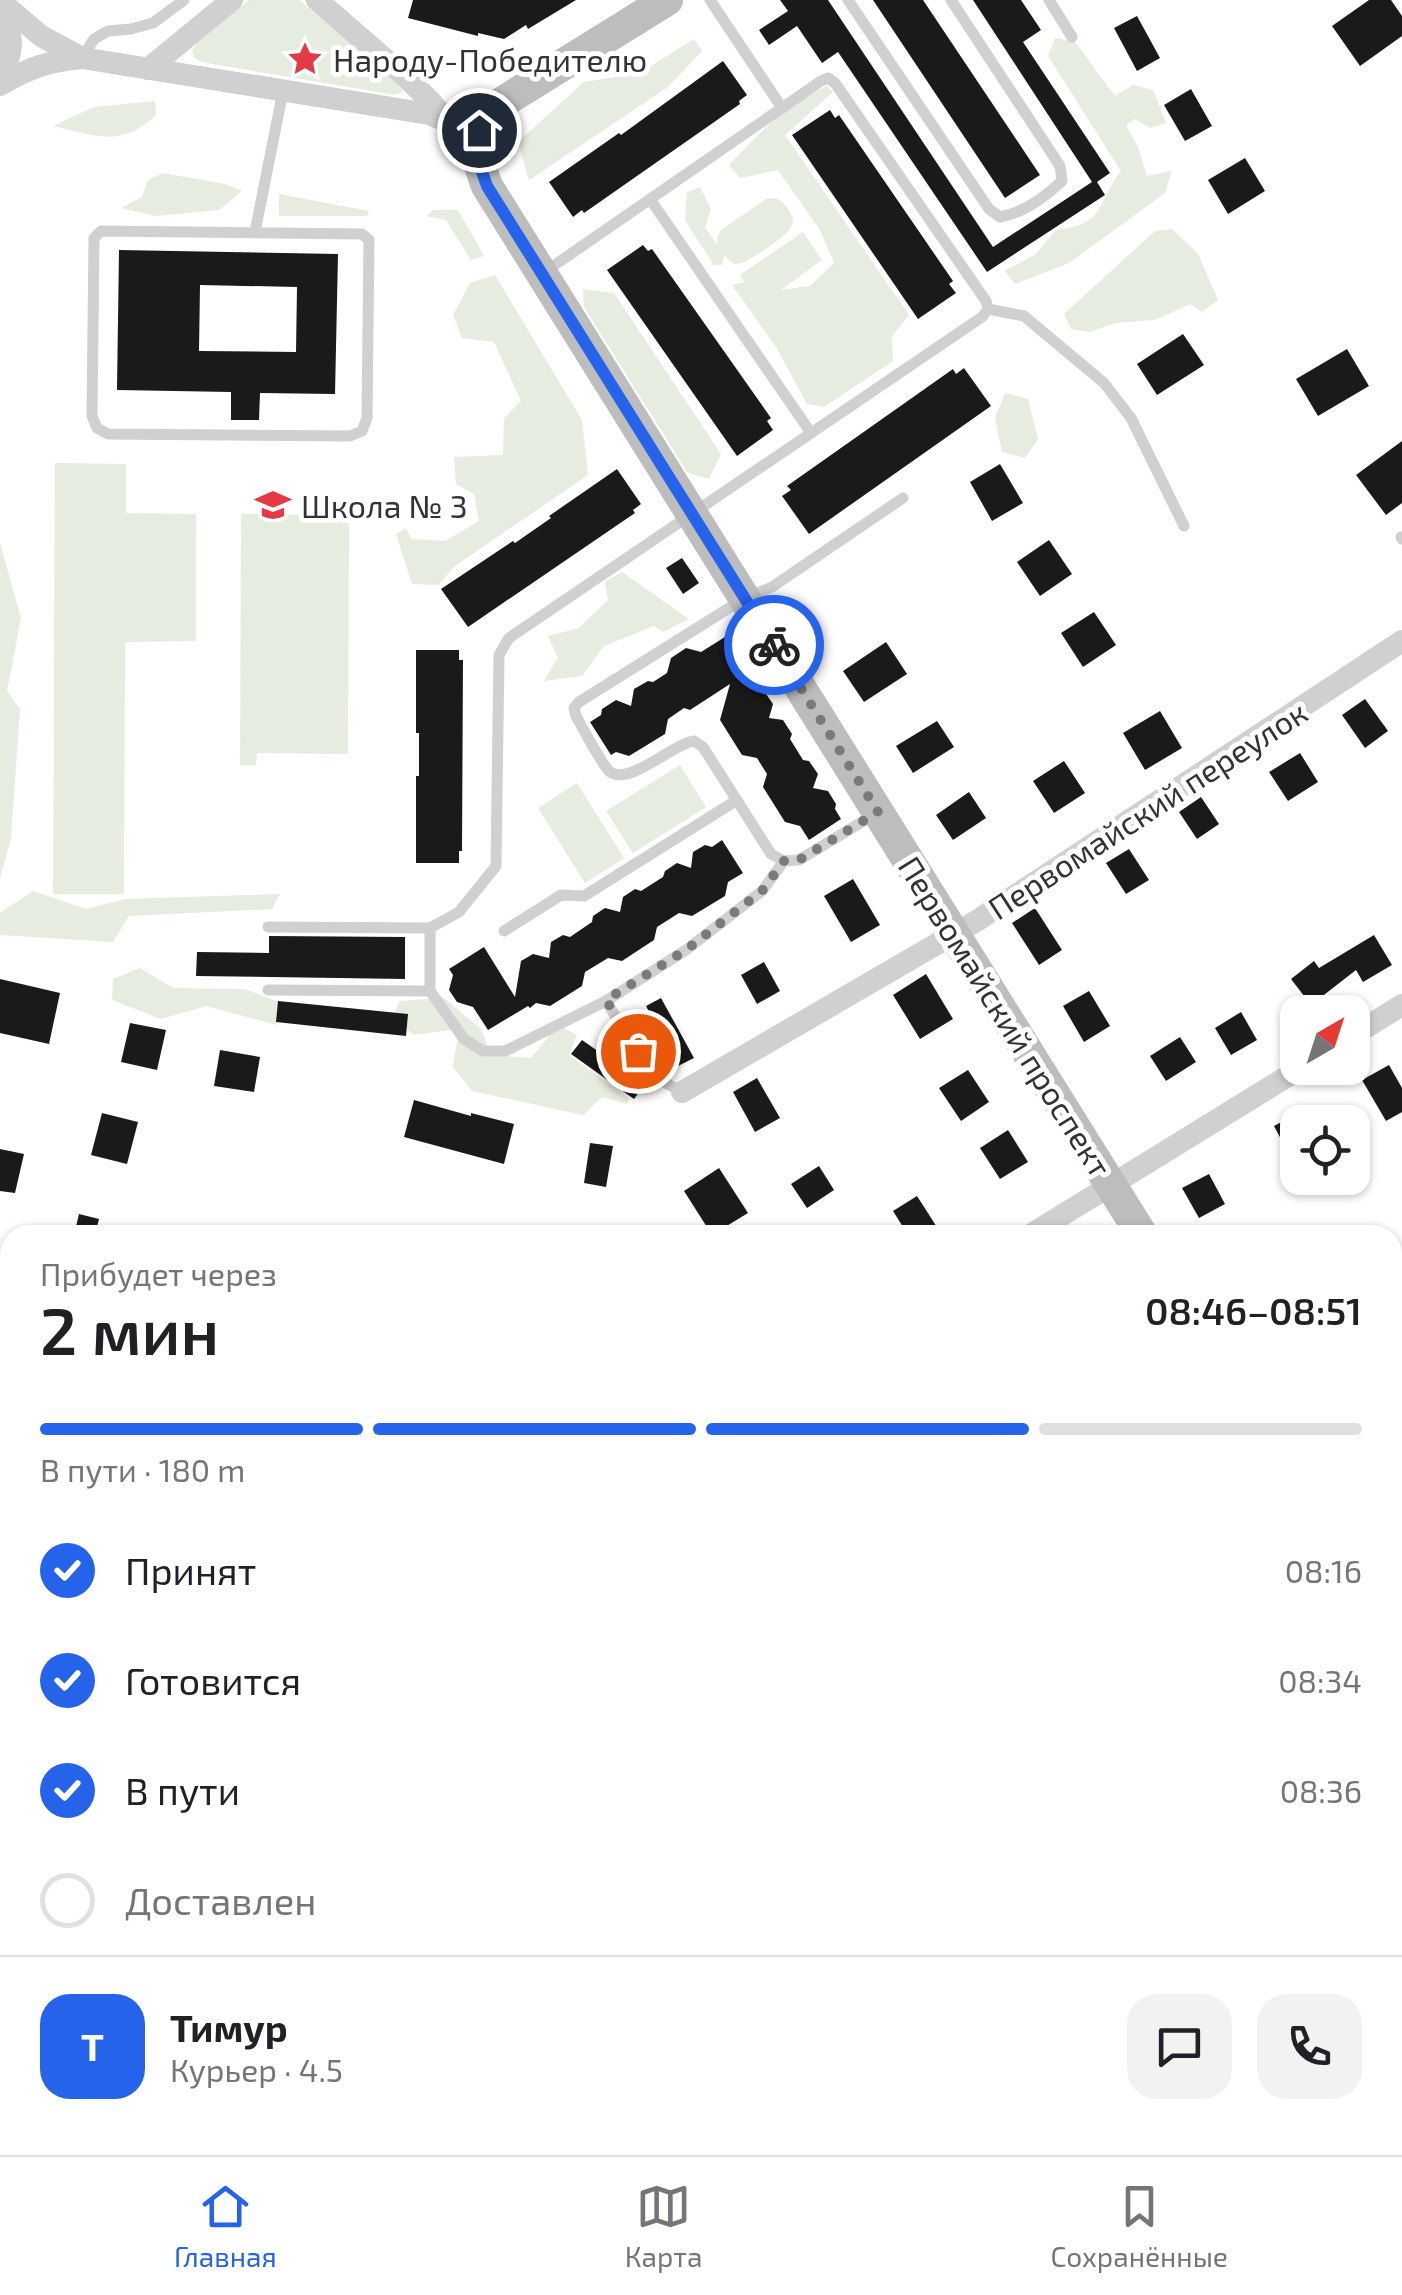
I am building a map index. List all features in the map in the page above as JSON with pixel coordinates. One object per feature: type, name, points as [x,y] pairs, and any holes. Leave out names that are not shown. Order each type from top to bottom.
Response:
[{"type":"street","points":[[148,69],[232,0]]},
{"type":"street","points":[[317,0],[408,79],[475,129]]},
{"type":"street","points":[[475,129],[667,0]]},
{"type":"street","points":[[0,5],[41,36],[82,58]]},
{"type":"street","points":[[0,5],[10,29],[10,60],[0,76]]},
{"type":"street","points":[[183,40],[177,51],[178,63],[185,72],[196,76]]},
{"type":"street","points":[[0,86],[55,60],[82,58],[430,114],[475,129]]},
{"type":"street","points":[[391,108],[409,99],[412,89],[408,79]]},
{"type":"street","name":"Первомайский проспект","points":[[475,129],[487,186],[1136,1225]]},
{"type":"street","name":"Первомайский переулок","points":[[682,1092],[955,934],[1402,641]]},
{"type":"street","points":[[1370,1025],[1402,1005]]},
{"type":"street","points":[[1046,1225],[1280,1081]]},
{"type":"lane","points":[[82,58],[94,39],[108,31],[131,30],[153,23],[184,0]]},
{"type":"lane","points":[[710,0],[782,108]]},
{"type":"lane","points":[[848,0],[989,208],[1000,217],[1015,214],[1062,181],[1060,166],[951,0]]},
{"type":"lane","points":[[1048,0],[1072,37]]},
{"type":"lane","points":[[542,274],[828,78],[988,309]]},
{"type":"lane","points":[[255,232],[283,90]]},
{"type":"lane","points":[[650,199],[812,432]]},
{"type":"lane","points":[[100,231],[255,232],[362,234],[369,240],[367,418],[362,431],[350,436],[108,434],[97,428],[92,416],[94,238],[100,231]]},
{"type":"lane","points":[[268,927],[430,928],[458,912],[496,866],[498,654],[509,638],[988,309]]},
{"type":"lane","points":[[988,309],[1024,316],[1104,383],[1131,418],[1184,526]]},
{"type":"lane","points":[[878,812],[799,860],[784,861],[770,854],[703,747],[694,741],[683,742],[630,775],[619,776],[610,771],[574,708],[745,598],[772,587],[903,498]]},
{"type":"lane","points":[[504,931],[562,894],[584,896],[736,800]]},
{"type":"lane","points":[[430,928],[430,991],[464,1040],[483,1051],[505,1051],[606,1000],[686,950],[762,891],[784,861]]},
{"type":"lane","points":[[268,990],[430,991]]},
{"type":"lane","points":[[606,1000],[662,1081],[682,1092]]},
{"type":"shaded area","points":[[249,0],[299,0],[401,84],[401,93],[201,62],[194,57],[192,50],[197,43]]},
{"type":"shaded area","points":[[1055,38],[1075,42],[1115,96],[1133,85],[1153,90],[1166,123],[1150,128],[1135,119],[1126,125],[1147,176],[1172,171],[1165,193],[1069,263],[1015,284],[1005,271],[1036,254],[1056,230],[1092,218],[1121,171],[1048,56]]},
{"type":"shaded area","points":[[694,39],[702,51],[668,87],[529,180],[518,142],[584,82],[640,73]]},
{"type":"shaded area","points":[[827,86],[833,92],[785,135],[909,315],[892,336],[893,361],[824,407],[807,404],[776,347],[732,285],[744,282],[740,275],[803,232],[822,260],[781,290],[810,286],[834,263],[820,230],[778,170],[740,178],[729,165],[785,111]]},
{"type":"shaded area","points":[[155,101],[156,115],[143,126],[119,136],[53,126],[94,107]]},
{"type":"shaded area","points":[[163,173],[225,184],[242,191],[219,210],[156,216],[121,208],[142,197],[148,180]]},
{"type":"shaded area","points":[[700,187],[711,209],[705,227],[717,245],[721,230],[766,199],[776,199],[785,205],[792,218],[791,227],[743,263],[734,264],[724,255],[722,265],[714,265],[685,221],[687,192]]},
{"type":"shaded area","points":[[279,194],[369,211],[367,216],[279,216]]},
{"type":"shaded area","points":[[433,210],[458,210],[484,256],[471,260],[446,220],[427,216]]},
{"type":"shaded area","points":[[1172,229],[1198,254],[1218,300],[1202,312],[1190,304],[1155,320],[1115,323],[1090,332],[1071,329],[1064,314],[1155,231]]},
{"type":"shaded area","points":[[495,275],[582,420],[588,475],[455,566],[438,585],[412,584],[396,534],[406,528],[411,539],[445,541],[479,521],[474,494],[456,484],[454,457],[503,455],[504,418],[521,401],[494,342],[462,338],[453,315],[470,283]]},
{"type":"shaded area","points":[[583,289],[614,293],[721,454],[709,479],[688,473],[584,307]]},
{"type":"shaded area","points":[[1005,393],[1028,399],[1038,439],[1025,458],[1002,452],[995,418]]},
{"type":"shaded area","points":[[55,463],[126,464],[126,513],[196,514],[196,641],[125,642],[124,894],[53,894]]},
{"type":"shaded area","points":[[241,514],[349,515],[348,754],[257,753],[256,765],[240,765]]},
{"type":"shaded area","points":[[0,543],[21,618],[7,691],[20,709],[11,838],[0,879]]},
{"type":"shaded area","points":[[622,572],[689,619],[663,632],[654,626],[604,646],[582,676],[544,681],[558,658],[548,636],[579,628],[608,600],[605,582]]},
{"type":"shaded area","points":[[680,765],[706,807],[633,853],[606,811]]},
{"type":"shaded area","points":[[577,783],[624,858],[585,883],[538,808]]},
{"type":"shaded area","points":[[33,891],[86,909],[125,899],[280,894],[272,909],[129,916],[113,942],[0,935],[0,913]]},
{"type":"shaded area","points":[[140,968],[173,988],[245,989],[284,1004],[277,1025],[206,1006],[161,1019],[112,1000],[113,979]]},
{"type":"shaded area","points":[[444,998],[481,1029],[491,1055],[531,1058],[558,1025],[577,1035],[569,1055],[629,1099],[627,1104],[602,1097],[583,1115],[472,1091],[453,1067],[459,1029],[413,1035],[394,1016],[399,1001]]},
{"type":"building","points":[[413,0],[576,0],[504,39],[408,18]]},
{"type":"building","points":[[780,0],[828,0],[993,247],[1092,182],[973,0],[1021,0],[1041,30],[1023,42],[1110,173],[1097,182],[1105,195],[987,272],[838,52],[822,63],[797,26],[769,45],[759,30],[788,11]]},
{"type":"building","points":[[873,0],[923,0],[1040,175],[1005,198]]},
{"type":"building","points":[[1369,0],[1391,0],[1402,16],[1402,36],[1360,66],[1332,26]]},
{"type":"building","points":[[1137,16],[1160,58],[1137,71],[1114,28]]},
{"type":"building","points":[[723,61],[747,95],[740,104],[573,217],[549,182]]},
{"type":"building","points":[[1191,89],[1212,126],[1185,141],[1164,105]]},
{"type":"building","points":[[830,110],[835,118],[839,115],[953,281],[949,284],[956,293],[918,319],[792,135]]},
{"type":"building","points":[[1245,158],[1265,191],[1228,214],[1208,180]]},
{"type":"building","points":[[643,245],[648,251],[652,249],[771,418],[767,421],[773,430],[737,456],[607,270]]},
{"type":"building","points":[[119,250],[338,254],[335,394],[260,393],[259,420],[231,420],[231,392],[117,390]],"holes":[[[200,285],[297,287],[296,352],[199,351]]]},
{"type":"building","points":[[1183,334],[1204,365],[1157,395],[1137,364]]},
{"type":"building","points":[[1347,349],[1369,386],[1318,416],[1296,379]]},
{"type":"building","points":[[964,368],[991,406],[809,534],[782,496],[791,490],[787,486],[953,369],[956,374]]},
{"type":"building","points":[[1402,441],[1402,503],[1386,515],[1356,475]]},
{"type":"building","points":[[1000,464],[1023,503],[992,521],[970,482]]},
{"type":"building","points":[[617,469],[641,504],[633,510],[635,513],[468,627],[441,589],[515,543]]},
{"type":"building","points":[[1049,540],[1072,574],[1040,596],[1017,562]]},
{"type":"building","points":[[682,558],[699,583],[683,594],[666,568]]},
{"type":"building","points":[[1094,612],[1116,645],[1083,667],[1061,633]]},
{"type":"building","points":[[725,637],[759,690],[773,704],[769,718],[783,720],[803,760],[809,761],[818,774],[813,788],[828,791],[836,804],[841,819],[809,840],[800,826],[785,822],[763,787],[767,774],[757,758],[742,755],[720,720],[730,684],[668,719],[665,734],[629,756],[616,752],[611,755],[590,722],[616,700],[631,706],[634,689],[667,673],[671,658],[686,648],[701,652]]},
{"type":"building","points":[[886,642],[907,674],[864,702],[843,671]]},
{"type":"building","points":[[416,650],[459,650],[459,660],[463,660],[459,863],[416,863]]},
{"type":"building","points":[[1365,699],[1388,731],[1365,748],[1342,715]]},
{"type":"building","points":[[1160,711],[1182,748],[1145,770],[1123,733]]},
{"type":"building","points":[[937,721],[954,747],[913,773],[896,746]]},
{"type":"building","points":[[1300,753],[1318,782],[1288,801],[1269,772]]},
{"type":"building","points":[[1064,761],[1085,793],[1054,813],[1033,781]]},
{"type":"building","points":[[969,792],[986,818],[953,840],[936,815]]},
{"type":"building","points":[[1201,797],[1219,824],[1197,839],[1179,812]]},
{"type":"building","points":[[722,840],[743,873],[728,882],[725,896],[692,916],[679,913],[657,927],[654,940],[622,961],[608,958],[585,972],[582,986],[550,1006],[528,1006],[488,1030],[473,1007],[457,1002],[449,990],[453,975],[449,969],[484,947],[515,997],[521,961],[533,954],[549,958],[551,942],[563,935],[570,937],[605,908],[620,912],[623,897],[635,889],[641,891],[677,863],[691,868],[693,852]]},
{"type":"building","points":[[1129,849],[1149,880],[1126,894],[1106,863]]},
{"type":"building","points":[[853,879],[880,925],[851,942],[824,896]]},
{"type":"building","points":[[1035,908],[1062,950],[1039,965],[1012,923]]},
{"type":"building","points":[[1374,935],[1392,965],[1363,982],[1356,970],[1324,995],[1303,995],[1291,979],[1314,961],[1319,968]]},
{"type":"building","points":[[269,936],[405,937],[405,979],[196,976],[197,952],[269,953]]},
{"type":"building","points":[[764,962],[780,991],[757,1004],[741,975]]},
{"type":"building","points":[[926,974],[953,1019],[920,1039],[893,995]]},
{"type":"building","points":[[0,979],[60,993],[49,1044],[0,1033]]},
{"type":"building","points":[[1089,991],[1110,1026],[1084,1042],[1063,1006]]},
{"type":"building","points":[[661,998],[694,1058],[678,1066],[646,1006]]},
{"type":"building","points":[[278,1001],[408,1014],[406,1036],[276,1022]]},
{"type":"building","points":[[1241,1012],[1257,1040],[1231,1055],[1215,1028]]},
{"type":"building","points":[[130,1023],[166,1030],[157,1070],[121,1062]]},
{"type":"building","points":[[1180,1037],[1196,1062],[1166,1081],[1150,1056]]},
{"type":"building","points":[[582,1040],[645,1084],[634,1099],[571,1054]]},
{"type":"building","points":[[220,1050],[260,1057],[254,1092],[214,1086]]},
{"type":"building","points":[[1389,1065],[1402,1088],[1402,1112],[1386,1121],[1365,1085],[1370,1085],[1370,1076]]},
{"type":"building","points":[[968,1070],[989,1102],[961,1121],[939,1088]]},
{"type":"building","points":[[757,1078],[780,1118],[755,1132],[733,1092]]},
{"type":"building","points":[[414,1100],[514,1124],[504,1164],[404,1137]]},
{"type":"building","points":[[102,1113],[138,1122],[127,1164],[91,1155]]},
{"type":"building","points":[[1008,1130],[1028,1162],[1000,1179],[980,1148]]},
{"type":"building","points":[[590,1143],[613,1146],[606,1187],[584,1183]]},
{"type":"building","points":[[0,1149],[24,1154],[15,1193],[0,1191]]},
{"type":"building","points":[[819,1166],[834,1190],[807,1208],[791,1184]]},
{"type":"building","points":[[719,1168],[748,1213],[728,1225],[706,1225],[684,1191]]},
{"type":"building","points":[[1209,1174],[1225,1204],[1199,1218],[1182,1188]]},
{"type":"building","points":[[917,1196],[936,1225],[902,1225],[893,1211]]},
{"type":"building","points":[[79,1214],[99,1219],[98,1225],[76,1225]]},
{"type":"way so far","points":[[638,1051],[606,1000],[686,950],[762,891],[784,861],[799,860],[878,812],[774,645]]},
{"type":"place","name":"Народу-Победителю","points":[[305,59]]},
{"type":"place","name":"Школа № 3","points":[[273,505]]},
{"type":"route","points":[[479,130],[476,155],[487,186],[774,645]]}]
